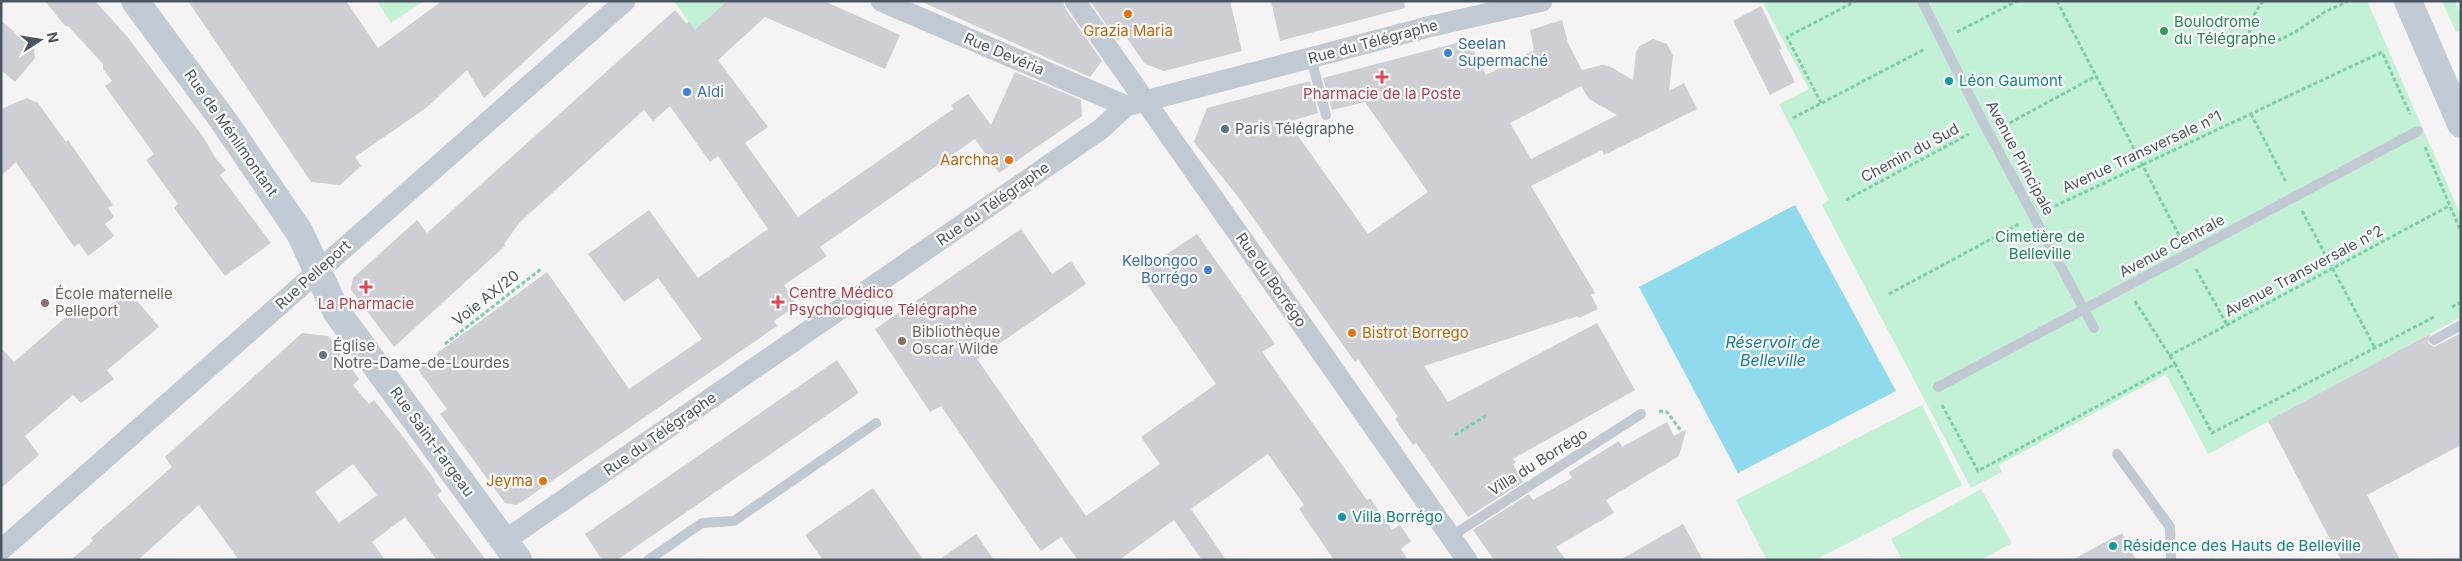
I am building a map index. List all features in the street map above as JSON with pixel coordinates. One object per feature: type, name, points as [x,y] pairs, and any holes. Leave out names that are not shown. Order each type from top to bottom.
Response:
[{"type":"street","name":"Rue de Ménilmontant","points":[[135,1],[222,120],[300,233],[318,271]]},
{"type":"street","name":"Rue Pelleport","points":[[1,550],[625,1]]},
{"type":"street","name":"Rue Devéria","points":[[881,1],[1136,104]]},
{"type":"street","name":"Rue du Borrégo","points":[[1075,1],[1136,104],[1467,560]]},
{"type":"street","name":"Rue du Télégraphe","points":[[511,551],[1136,104],[1428,26],[1542,1]]},
{"type":"street","points":[[2408,1],[2461,124]]},
{"type":"street","name":"Rue Saint-Fargeau","points":[[318,271],[336,311],[511,551]]},
{"type":"lane","name":"Avenue Principale","points":[[1922,1],[1987,130],[2094,328]]},
{"type":"lane","points":[[1311,58],[1326,116]]},
{"type":"lane","name":"Avenue Centrale","points":[[1938,387],[2418,131]]},
{"type":"lane","points":[[2434,340],[2461,325]]},
{"type":"lane","name":"Villa du Borrégo","points":[[1450,537],[1641,414]]},
{"type":"lane","points":[[648,560],[702,523],[734,521],[876,423]]},
{"type":"lane","points":[[2117,454],[2170,527],[2171,560]]},
{"type":"path","points":[[1821,103],[1787,37],[1856,1]]},
{"type":"path","points":[[1793,118],[2017,1]]},
{"type":"path","points":[[2057,1],[2188,254],[2227,325]]},
{"type":"path","points":[[2263,1],[2250,25],[2249,33],[2252,42],[2258,46],[2270,44],[2300,30],[2326,12],[2347,1]]},
{"type":"path","name":"Avenue Transversale n°1","points":[[1890,294],[2033,216],[2382,52]]},
{"type":"path","name":"Chemin du Sud","points":[[1846,200],[2096,76]]},
{"type":"path","points":[[2251,114],[2374,348]]},
{"type":"path","name":"Avenue Transversale n°2","points":[[2169,356],[2449,206]]},
{"type":"path","name":"Voie AX/20","points":[[446,344],[541,269]]},
{"type":"path","points":[[2127,287],[2164,351],[2175,364],[2212,433],[2435,316]]},
{"type":"path","points":[[2444,312],[2461,302]]},
{"type":"path","points":[[1938,387],[1940,402],[1978,472],[2175,364]]},
{"type":"path","points":[[1660,410],[1667,412],[1682,432]]},
{"type":"path","points":[[1455,435],[1488,415]]},
{"type":"green space","points":[[377,1],[424,1],[391,23]]},
{"type":"green space","points":[[674,1],[727,1],[695,30]]},
{"type":"green space","name":"Cimetière de Belleville","points":[[1762,1],[2367,1],[2461,216],[2461,317],[2208,454],[2166,374],[1999,465],[2002,472],[1971,488],[1822,205],[1829,200],[1779,104],[1809,89]]},
{"type":"green space","points":[[2442,1],[2455,1],[2461,15],[2461,30],[2456,32]]},
{"type":"green space","points":[[1922,405],[1962,485],[1815,560],[1767,560],[1736,500]]},
{"type":"green space","points":[[1981,489],[2012,543],[1981,560],[1902,560],[1891,539]]},
{"type":"water","name":"Réservoir de Belleville","points":[[1795,205],[1896,391],[1738,473],[1639,287]]},
{"type":"building","points":[[45,1],[95,1],[125,34],[204,138],[216,159],[226,170],[220,175],[271,243],[225,276],[174,208],[178,204],[146,160],[154,154],[105,86],[112,81],[103,69],[103,64],[68,26],[65,26]]},
{"type":"building","points":[[188,1],[346,1],[378,48],[442,1],[591,1],[484,98],[467,70],[426,108],[355,157],[361,166],[340,185],[311,182]]},
{"type":"building","points":[[727,1],[824,1],[900,35],[885,69],[765,17],[718,60],[768,127],[745,143],[798,217],[953,109],[951,105],[968,94],[991,125],[1015,72],[1081,100],[1082,116],[999,173],[975,139],[820,247],[827,256],[784,285],[797,305],[774,321],[777,326],[517,505],[505,503],[440,414],[447,409],[417,368],[547,272],[629,389],[702,339],[658,278],[624,302],[588,254],[649,210],[698,278],[768,229],[718,156],[710,162],[670,106],[653,121],[644,110],[520,222],[504,244],[506,245],[394,347],[351,290],[353,278],[417,220],[427,233],[675,10],[687,24],[689,21],[695,30]]},
{"type":"building","points":[[920,1],[1063,1],[1065,8],[1102,61],[1090,77]]},
{"type":"building","points":[[1090,1],[1230,1],[1242,51],[1164,71],[1145,64],[1124,34],[1118,41]]},
{"type":"building","points":[[1271,1],[1404,1],[1405,8],[1280,41]]},
{"type":"building","points":[[1761,6],[1782,49],[1779,50],[1795,82],[1770,95],[1733,21]]},
{"type":"building","points":[[1562,20],[1568,43],[1582,70],[1602,65],[1609,66],[1633,80],[1636,52],[1640,46],[1653,39],[1667,44],[1673,56],[1669,91],[1684,83],[1697,109],[1604,155],[1602,150],[1531,186],[1595,293],[1591,295],[1598,309],[1579,318],[1578,316],[1424,366],[1448,402],[1597,323],[1635,390],[1513,459],[1516,463],[1513,464],[1523,482],[1468,517],[1416,443],[1413,445],[1395,419],[1398,417],[1358,359],[1355,362],[1239,198],[1194,142],[1207,108],[1310,81],[1318,113],[1288,122],[1368,234],[1428,192],[1365,102],[1332,110],[1323,78],[1468,40],[1486,75],[1534,50],[1530,30]],"holes":[[[1581,86],[1589,99],[1617,115],[1531,159],[1510,123]]]},
{"type":"building","points":[[1,21],[34,48],[35,58],[15,82],[1,70]]},
{"type":"building","points":[[27,98],[38,103],[66,142],[68,140],[113,205],[108,208],[114,217],[105,224],[114,236],[88,256],[79,243],[74,247],[16,162],[1,176],[1,109]]},
{"type":"building","points":[[1021,229],[1052,274],[1071,261],[1086,284],[977,359],[1086,516],[1160,464],[1141,437],[1216,384],[1139,273],[1197,234],[1275,344],[1262,352],[1367,500],[1370,498],[1392,530],[1400,525],[1411,541],[1401,549],[1408,560],[1334,560],[1299,509],[1304,505],[1268,454],[1191,509],[1226,560],[1202,560],[1174,520],[1119,560],[1078,560],[1061,537],[1041,551],[941,406],[930,412],[875,329]]},
{"type":"building","points":[[129,291],[159,327],[107,370],[114,379],[81,403],[73,395],[25,436],[39,455],[1,488],[1,348],[14,362],[81,304],[92,319]]},
{"type":"building","points":[[302,333],[328,336],[359,379],[353,385],[369,404],[374,400],[404,438],[442,491],[437,495],[486,560],[437,560],[405,517],[372,542],[385,560],[239,560],[199,505],[138,560],[71,560],[93,541],[91,538],[172,467],[165,457]],"holes":[[[353,464],[377,495],[339,523],[315,492]]]},
{"type":"building","points":[[2461,333],[2461,445],[2367,495],[2400,560],[2341,560],[2268,421],[2430,334],[2428,343],[2434,347]]},
{"type":"building","points":[[837,360],[859,393],[617,560],[602,560],[585,534]]},
{"type":"building","points":[[1667,422],[1674,436],[1686,430],[1679,456],[1606,500],[1614,513],[1556,547],[1566,560],[1494,560],[1473,530],[1529,494],[1533,500],[1572,478],[1569,472],[1619,441],[1622,447]]},
{"type":"building","points":[[873,488],[923,560],[823,560],[805,535]]},
{"type":"building","points":[[1683,524],[1703,560],[1620,560]]},
{"type":"building","name":"Résidence des Hauts de Belleville","points":[[2122,533],[2136,560],[2072,560]]},
{"type":"building","points":[[976,534],[994,560],[939,560]]},
{"type":"place","name":"Grazia Maria","points":[[1128,14]]},
{"type":"place","name":"Boulodrome du Télégraphe","points":[[2164,31]]},
{"type":"place","name":"Seelan Supermaché","points":[[1448,53]]},
{"type":"place","name":"Pharmacie de la Poste","points":[[1382,77]]},
{"type":"place","name":"Léon Gaumont","points":[[1949,81]]},
{"type":"place","name":"Aldi","points":[[687,92]]},
{"type":"place","name":"Paris Télégraphe","points":[[1225,129]]},
{"type":"place","name":"Aarchna","points":[[1009,160]]},
{"type":"place","name":"Kelbongoo Borrégo","points":[[1208,270]]},
{"type":"place","name":"La Pharmacie","points":[[366,287]]},
{"type":"place","name":"Centre Médico Psychologique Télégraphe","points":[[778,302]]},
{"type":"place","name":"École maternelle Pelleport","points":[[45,303]]},
{"type":"place","name":"Bistrot Borrego","points":[[1352,333]]},
{"type":"place","name":"Bibliothèque Oscar Wilde","points":[[902,341]]},
{"type":"place","name":"Église Notre-Dame-de-Lourdes","points":[[323,355]]},
{"type":"place","name":"Jeyma","points":[[543,481]]},
{"type":"place","name":"Villa Borrégo","points":[[1342,517]]},
{"type":"place","name":"Résidence des Hauts de Belleville","points":[[2113,546]]}]
